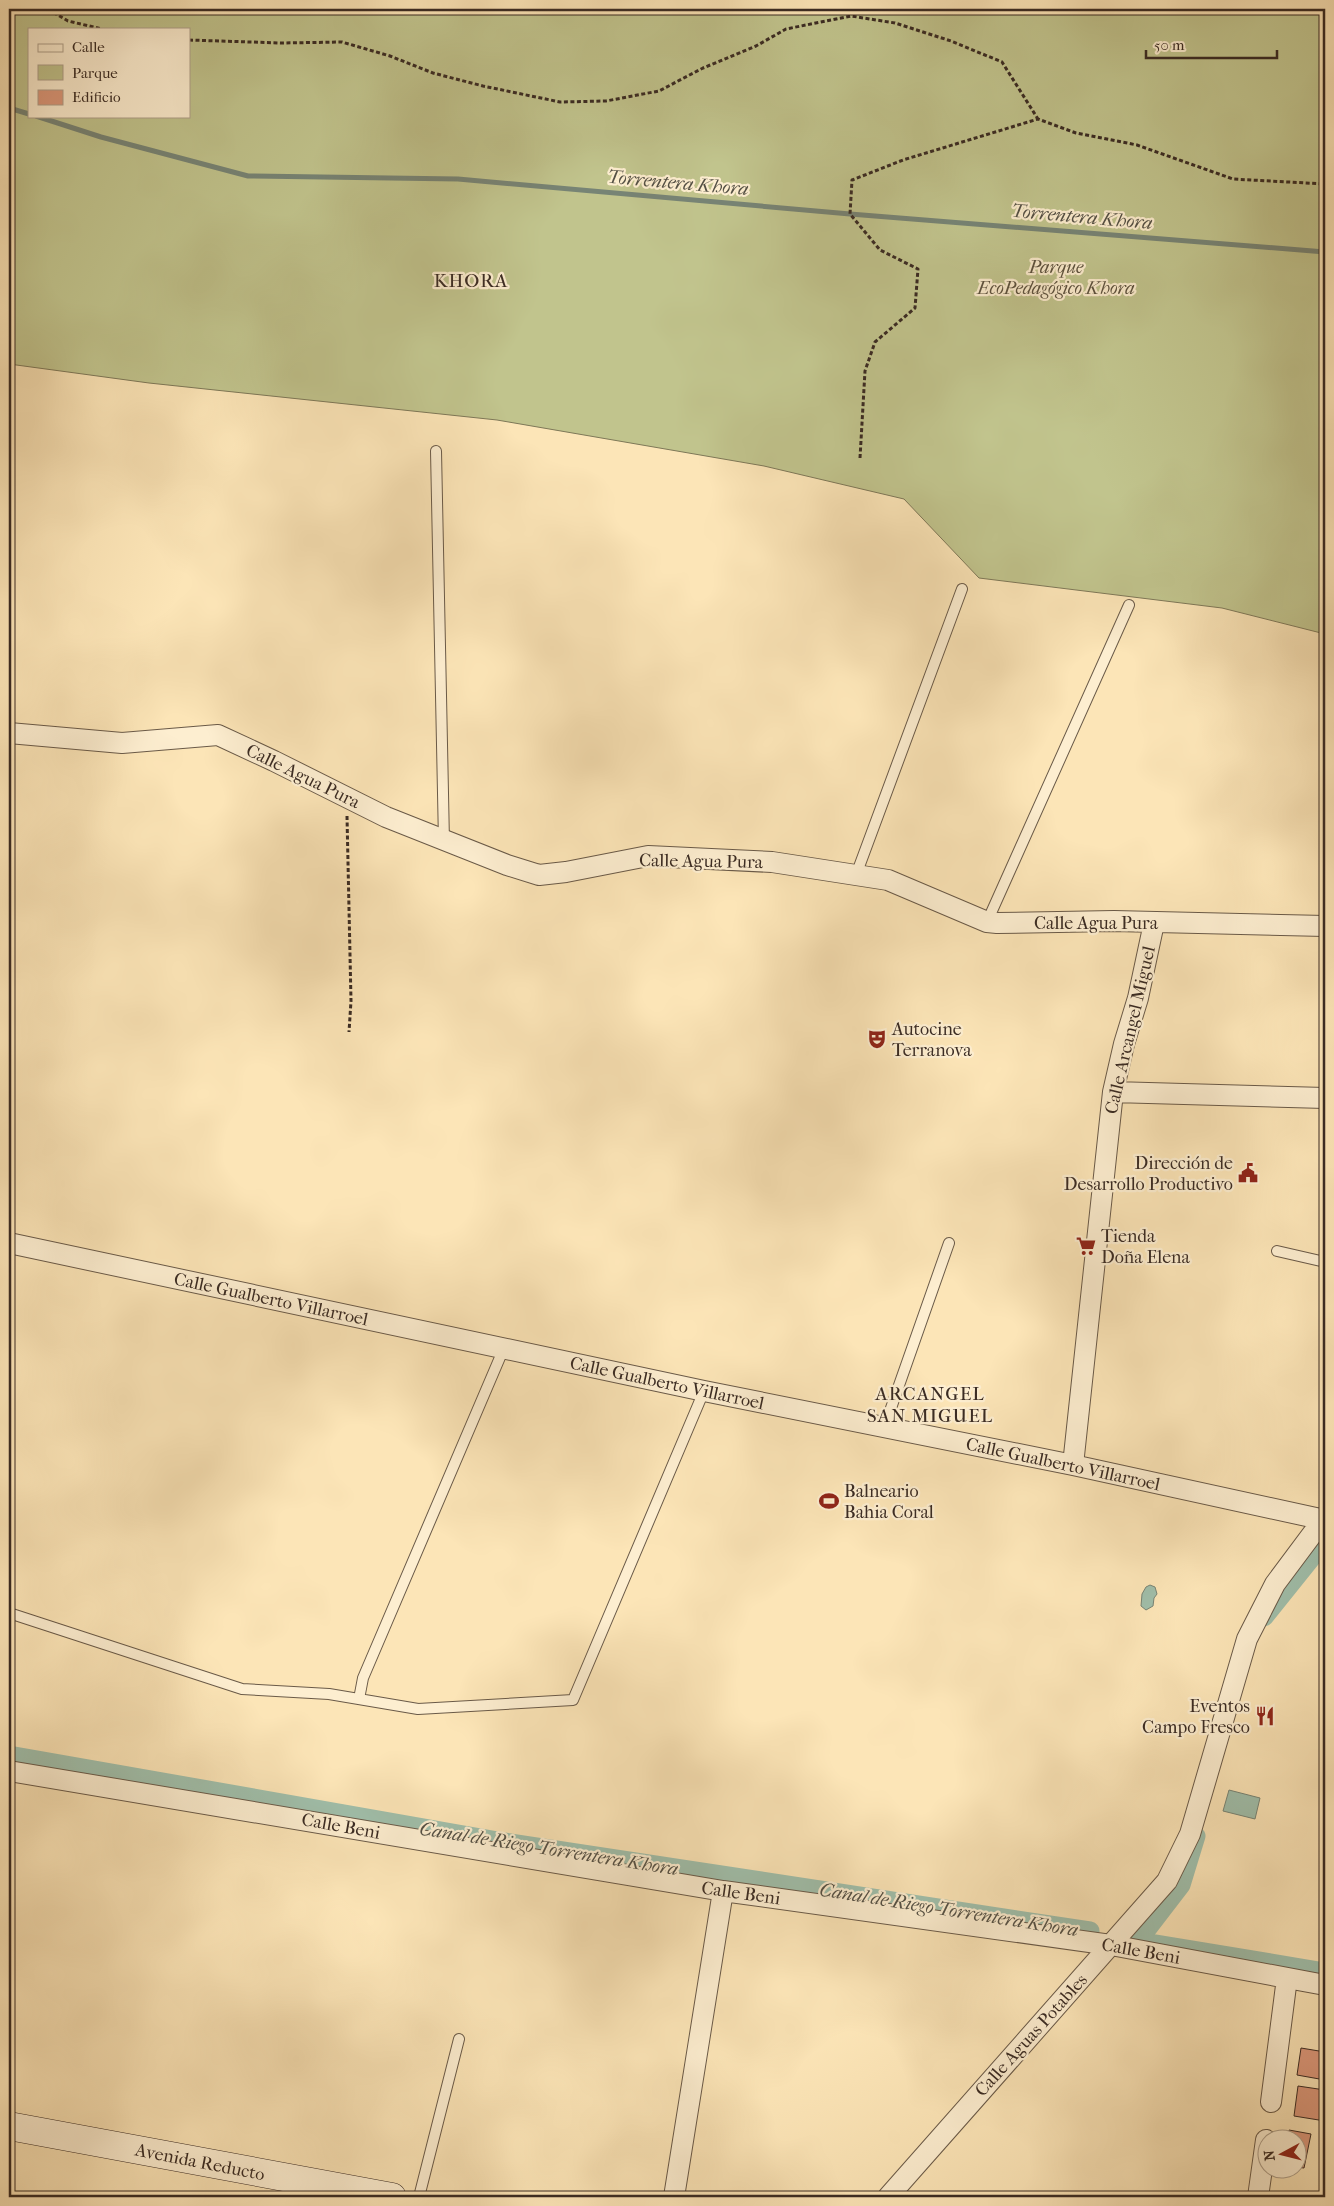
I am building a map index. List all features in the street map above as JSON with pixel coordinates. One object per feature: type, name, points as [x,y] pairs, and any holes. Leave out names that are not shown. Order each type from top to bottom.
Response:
[{"type":"main road","name":"Avenida Reducto","points":[[9,2126],[392,2197]]},
{"type":"street","name":"Calle Agua Pura","points":[[9,733],[122,743],[218,735],[346,798],[444,842],[539,875],[566,872],[648,856],[772,862],[888,880],[987,922],[1114,921],[1325,926]]},
{"type":"street","name":"Calle Arcangel Miguel","points":[[1073,1465],[1112,1092],[1138,998],[1154,923]]},
{"type":"street","points":[[1112,1092],[1325,1098]]},
{"type":"street","name":"Calle Gualberto Villarroel","points":[[9,1243],[704,1391],[1073,1465],[1325,1519]]},
{"type":"street","name":"Calle Aguas Potables","points":[[888,2197],[1167,1881],[1190,1834],[1247,1639],[1275,1584],[1325,1519]]},
{"type":"street","name":"Calle Beni","points":[[9,1770],[723,1891],[1112,1945],[1325,1985]]},
{"type":"street","points":[[674,2197],[723,1891]]},
{"type":"street","points":[[1271,2102],[1287,1978]]},
{"type":"street","points":[[1258,2197],[1261,2178]]},
{"type":"lane","points":[[436,451],[444,842]]},
{"type":"lane","points":[[856,875],[962,590]]},
{"type":"lane","points":[[987,922],[1129,605]]},
{"type":"lane","points":[[884,1428],[949,1243]]},
{"type":"lane","points":[[1277,1251],[1325,1262]]},
{"type":"lane","points":[[358,1699],[363,1678],[504,1348]]},
{"type":"lane","points":[[9,1613],[242,1689],[328,1694],[418,1709],[573,1700],[704,1391]]},
{"type":"lane","points":[[419,2197],[458,2039]]},
{"type":"path","points":[[48,9],[68,20],[98,28]]},
{"type":"path","points":[[190,40],[281,43],[342,42],[390,56],[433,74],[483,86],[560,102],[597,101],[659,91],[703,68],[756,46],[786,29],[851,16],[895,23],[951,41],[1002,62],[1038,119],[1076,134],[1137,146],[1233,178],[1325,184]]},
{"type":"path","points":[[860,458],[865,371],[875,342],[915,308],[918,269],[880,250],[850,214],[852,180],[904,160],[1038,119]]},
{"type":"path","points":[[346,798],[349,1032]]},
{"type":"green space","name":"Parque EcoPedagógico Khora","points":[[9,9],[1325,9],[1325,634],[1222,608],[979,578],[904,499],[764,466],[497,420],[149,383],[9,364]]},
{"type":"shaded area","points":[[1150,1585],[1155,1587],[1157,1594],[1154,1598],[1153,1606],[1146,1610],[1141,1606],[1142,1594],[1146,1587]]},
{"type":"shaded area","points":[[1229,1790],[1260,1798],[1255,1819],[1223,1811]]},
{"type":"building","points":[[1301,2048],[1325,2052],[1325,2080],[1297,2075]]},
{"type":"building","points":[[1298,2086],[1325,2090],[1325,2121],[1294,2116]]},
{"type":"building","points":[[1306,2133],[1311,2134],[1306,2158]]},
{"type":"waterway","name":"Torrentera Khora","points":[[9,108],[28,114]]},
{"type":"waterway","name":"Torrentera Khora","points":[[42,118],[101,137],[248,176],[458,179],[850,214],[1325,252]]},
{"type":"waterway","name":"Canal de Riego Torrentera Khora","points":[[1264,1617],[1325,1541]]},
{"type":"waterway","name":"Canal de Riego Torrentera Khora","points":[[9,1755],[498,1841],[1090,1931]]},
{"type":"waterway","name":"Canal de Riego Torrentera Khora","points":[[1196,1836],[1181,1885],[1138,1941],[1325,1972]]},
{"type":"place","name":"Autocine Terranova","points":[[877,1039]]},
{"type":"place","name":"Dirección de Desarrollo Productivo","points":[[1248,1173]]},
{"type":"place","name":"Tienda Doña Elena","points":[[1086,1246]]},
{"type":"place","name":"Balneario Bahia Coral","points":[[829,1501]]},
{"type":"place","name":"Eventos Campo Fresco","points":[[1265,1716]]},
{"type":"district","name":"KHORA","points":[[471,280]]},
{"type":"district","name":"ARCANGEL SAN MIGUEL","points":[[930,1404]]}]
